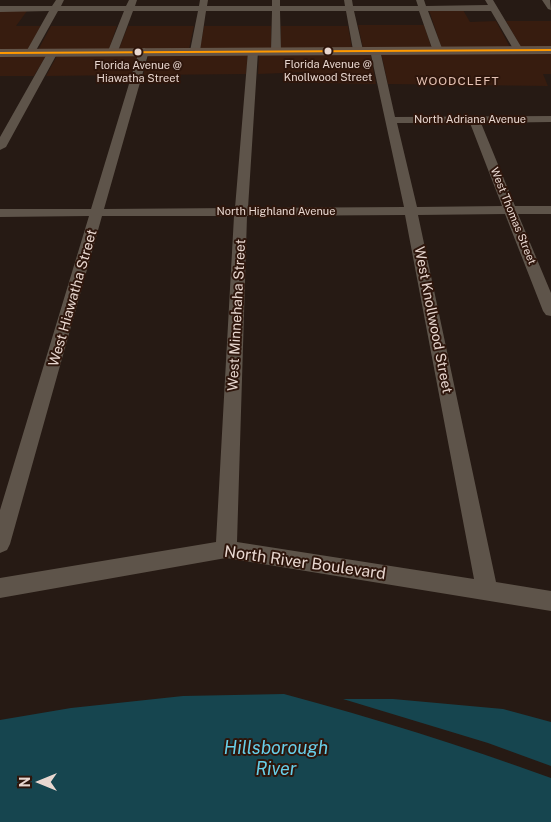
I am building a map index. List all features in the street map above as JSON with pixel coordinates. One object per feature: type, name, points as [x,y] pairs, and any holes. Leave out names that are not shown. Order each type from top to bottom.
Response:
[{"type":"main road","points":[[0,53],[551,50]]},
{"type":"street","points":[[31,52],[61,0]]},
{"type":"street","points":[[546,0],[551,6]]},
{"type":"street","points":[[0,9],[203,4],[491,4],[518,50]]},
{"type":"street","points":[[194,51],[203,4]]},
{"type":"street","points":[[276,4],[276,51]]},
{"type":"street","points":[[349,4],[358,50]]},
{"type":"street","points":[[421,4],[438,51]]},
{"type":"street","points":[[113,51],[131,5]]},
{"type":"street","name":"West Knollwood Street","points":[[375,50],[487,590]]},
{"type":"street","name":"West Hiawatha Street","points":[[0,544],[144,51]]},
{"type":"street","name":"West Minnehaha Street","points":[[226,549],[241,212],[254,51]]},
{"type":"street","points":[[0,147],[53,52]]},
{"type":"street","name":"North Adriana Avenue","points":[[390,120],[551,119]]},
{"type":"street","name":"West Thomas Street","points":[[474,120],[547,292],[551,311]]},
{"type":"street","name":"North Highland Avenue","points":[[0,213],[551,210]]},
{"type":"street","name":"North River Boulevard","points":[[0,588],[226,549],[551,601]]},
{"type":"shaded area","points":[[429,10],[463,10],[470,22],[496,21],[511,49],[442,49]]},
{"type":"shaded area","points":[[0,11],[27,11],[16,26],[41,26],[27,51],[0,51]]},
{"type":"shaded area","points":[[506,21],[551,21],[551,48],[522,49]]},
{"type":"shaded area","points":[[358,25],[424,25],[432,49],[363,48]]},
{"type":"shaded area","points":[[51,26],[117,26],[109,49],[38,50]]},
{"type":"shaded area","points":[[128,26],[194,26],[189,49],[119,49]]},
{"type":"shaded area","points":[[204,26],[271,26],[271,49],[200,49]]},
{"type":"shaded area","points":[[281,26],[348,26],[352,48],[281,49]]},
{"type":"shaded area","points":[[370,52],[376,84],[316,83],[309,72],[258,74],[259,53]]},
{"type":"shaded area","points":[[381,52],[551,52],[551,74],[543,74],[548,86],[388,84]]},
{"type":"shaded area","points":[[138,53],[131,75],[46,76],[58,54]]},
{"type":"shaded area","points":[[149,53],[248,53],[246,74],[143,75]]},
{"type":"shaded area","points":[[47,54],[34,76],[0,76],[0,55]]},
{"type":"water","name":"Hillsborough River","points":[[284,694],[418,733],[551,778],[551,822],[0,822],[0,720],[71,708],[183,696]]},
{"type":"water","points":[[343,699],[393,699],[503,709],[551,722],[551,766],[488,743]]},
{"type":"transit line","points":[[0,53],[551,50]]},
{"type":"place","name":"Florida Avenue @ Knollwood Street","points":[[328,51]]},
{"type":"place","name":"Florida Avenue @ Hiawatha Street","points":[[138,52]]},
{"type":"district","name":"WOODCLEFT","points":[[458,81]]}]
